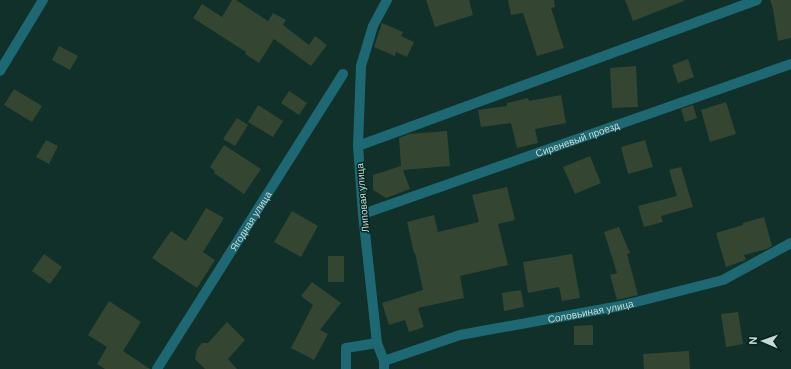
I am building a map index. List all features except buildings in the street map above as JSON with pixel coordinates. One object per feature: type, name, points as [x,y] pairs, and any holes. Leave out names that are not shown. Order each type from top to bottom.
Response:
[{"type":"street","points":[[0,71],[43,0]]},
{"type":"street","name":"Липовая улица","points":[[384,365],[377,344],[363,214],[358,146],[361,66],[373,26],[386,0]]},
{"type":"street","points":[[358,146],[757,0]]},
{"type":"street","name":"Сиреневый проезд","points":[[363,214],[791,64]]},
{"type":"street","name":"Ягодная улица","points":[[157,369],[343,74]]},
{"type":"street","name":"Соловьиная улица","points":[[384,365],[460,335],[620,306],[723,280],[791,243]]},
{"type":"street","points":[[346,369],[346,348],[377,344]]}]
